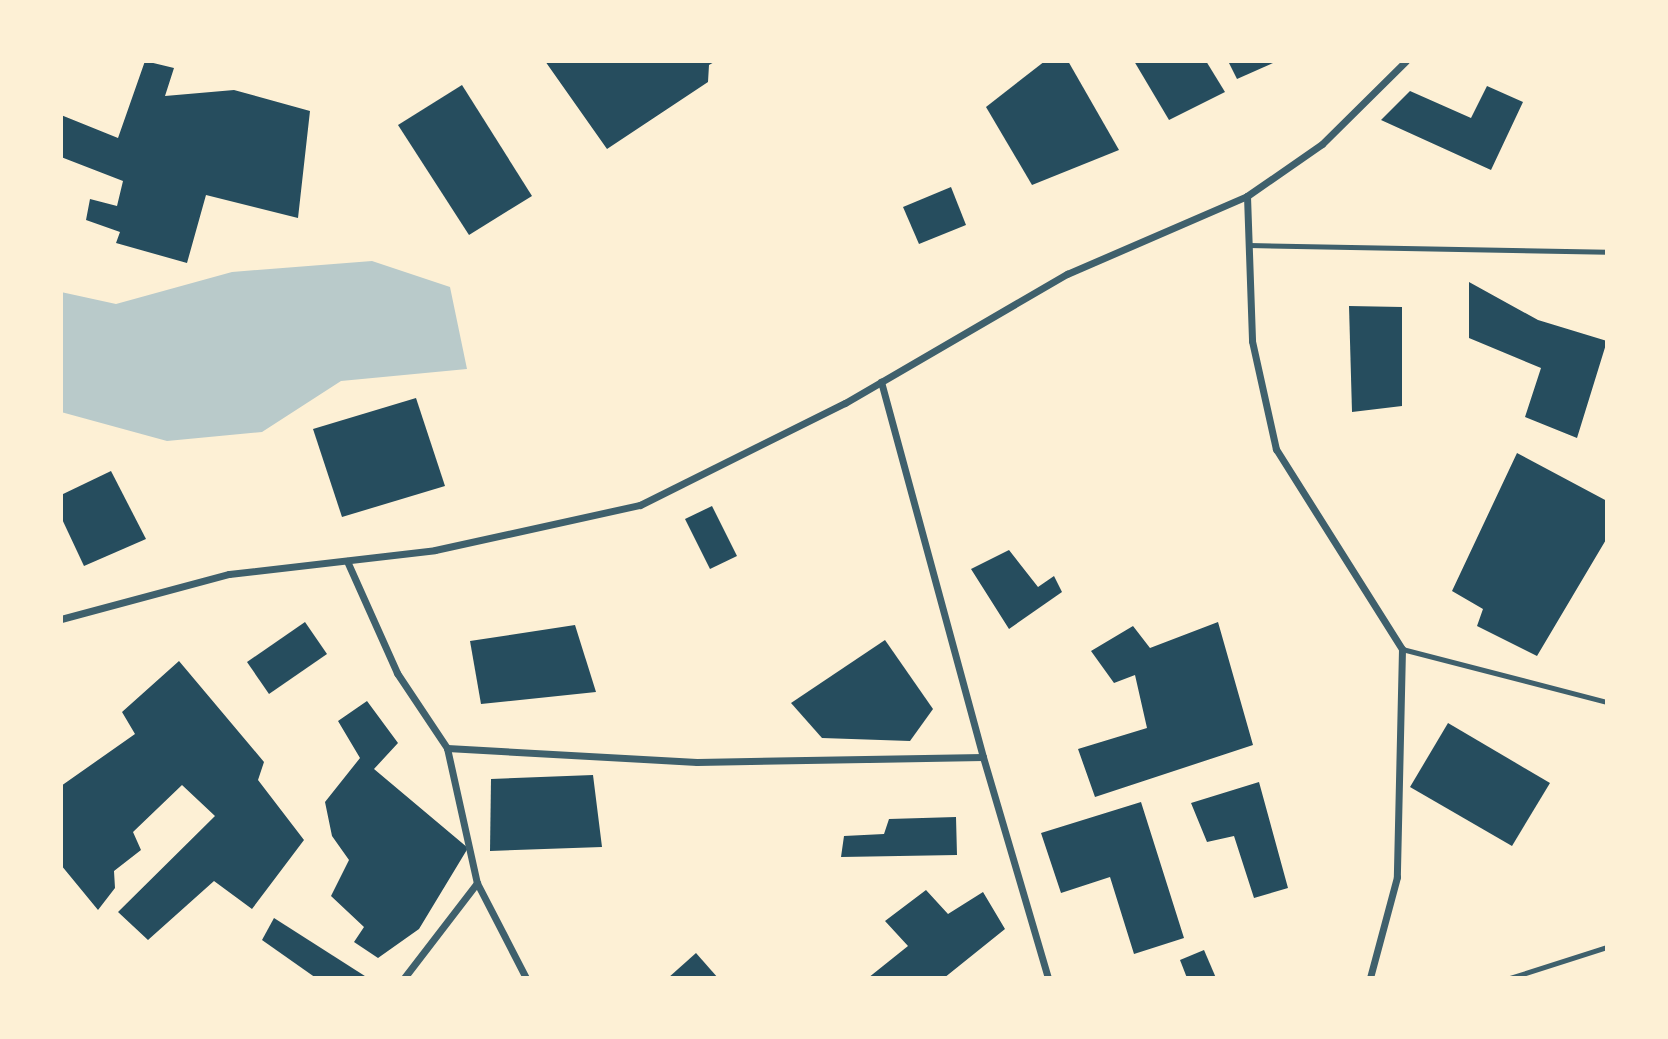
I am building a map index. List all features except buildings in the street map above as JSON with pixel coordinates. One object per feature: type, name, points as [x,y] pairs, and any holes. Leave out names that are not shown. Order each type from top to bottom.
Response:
[{"type":"street","points":[[61,619],[229,574],[435,550],[640,505],[881,382],[1068,274],[1247,196],[1322,144],[1406,61]]},
{"type":"street","points":[[1247,196],[1252,341],[1276,449],[1402,649],[1397,877],[1370,978]]},
{"type":"street","points":[[881,382],[983,757],[1048,978]]},
{"type":"street","points":[[347,561],[397,673],[447,748],[477,883],[526,978]]},
{"type":"street","points":[[447,748],[697,762],[983,757]]},
{"type":"street","points":[[404,978],[477,883]]},
{"type":"lane","points":[[1249,245],[1607,252]]},
{"type":"lane","points":[[1402,649],[1607,702]]},
{"type":"lane","points":[[1510,978],[1607,947]]},
{"type":"shaded area","points":[[372,261],[450,287],[467,369],[341,381],[262,432],[167,441],[61,412],[61,292],[116,304],[232,272]]}]
